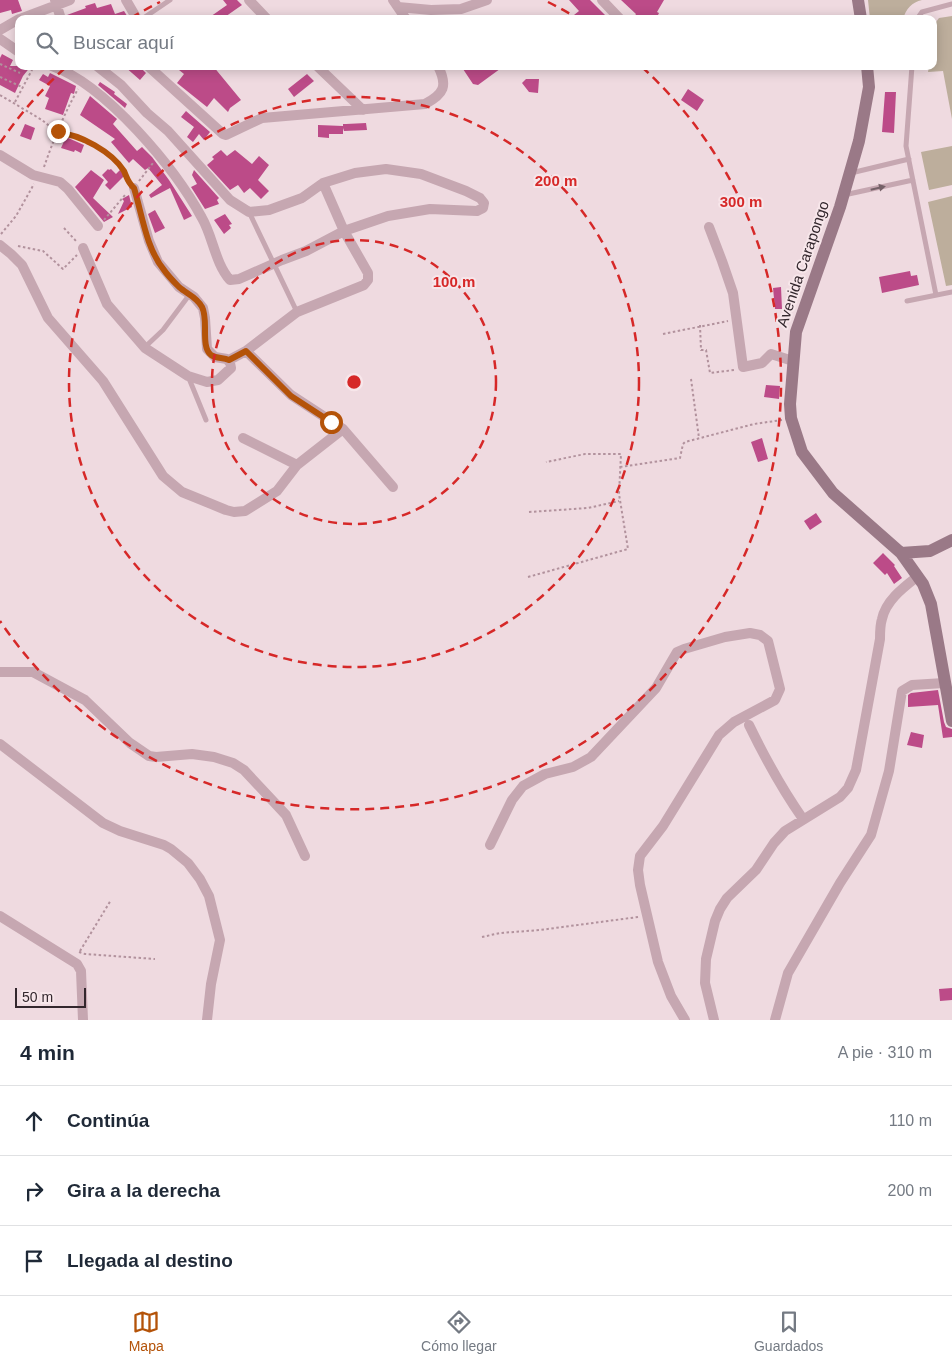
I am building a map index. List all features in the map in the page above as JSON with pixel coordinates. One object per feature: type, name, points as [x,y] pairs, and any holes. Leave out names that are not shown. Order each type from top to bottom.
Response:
[{"type":"street","points":[[28,15],[56,2],[70,0]]},
{"type":"street","points":[[126,0],[134,15]]},
{"type":"street","points":[[249,0],[263,15]]},
{"type":"street","points":[[395,3],[431,10],[461,9],[487,0]]},
{"type":"street","points":[[602,0],[616,15]]},
{"type":"street","points":[[858,0],[860,15]]},
{"type":"street","points":[[56,2],[59,15]]},
{"type":"street","points":[[395,3],[403,15]]},
{"type":"street","points":[[0,30],[15,21]]},
{"type":"street","points":[[0,39],[15,49]]},
{"type":"street","points":[[66,70],[104,99],[139,133],[186,190],[204,220],[222,268],[230,280],[239,279],[273,263],[306,251],[344,230],[388,216],[415,210],[477,211],[483,208],[484,203],[480,198],[450,184],[421,174],[396,169],[365,171],[324,183],[302,198],[269,210],[250,212],[230,200],[168,131],[102,70]]},
{"type":"street","points":[[152,70],[191,107],[226,135],[262,118],[426,104],[439,97],[443,89],[440,70]]},
{"type":"street","points":[[320,70],[363,110]]},
{"type":"street","name":"Avenida Carapongo","points":[[867,70],[869,87],[859,142],[844,196],[796,332],[790,404],[791,418],[802,452],[833,493],[901,554],[927,592],[931,604],[952,721]]},
{"type":"street","points":[[0,155],[38,176],[60,182],[98,226]]},
{"type":"street","points":[[134,188],[149,241],[158,262],[179,287],[198,300],[203,308],[206,344],[209,352],[215,357],[229,360],[246,351],[297,312],[366,283],[368,273],[344,230],[324,183]]},
{"type":"street","points":[[709,227],[732,294],[743,367],[762,363],[771,354],[793,362]]},
{"type":"street","points":[[0,246],[12,254],[22,265],[48,318],[102,381],[163,476],[175,487],[190,496],[230,512],[250,509],[277,491],[297,465],[343,429]]},
{"type":"street","points":[[83,248],[107,304],[145,348],[188,376],[202,382],[214,381],[229,370],[231,365],[229,360]]},
{"type":"street","points":[[246,351],[291,396],[343,429],[393,488]]},
{"type":"street","points":[[243,438],[297,465]]},
{"type":"street","points":[[901,554],[930,551],[952,540]]},
{"type":"street","points":[[714,1020],[705,983],[706,958],[715,921],[727,898],[756,870],[774,843],[785,832],[840,797],[848,788],[856,770],[880,639],[882,618],[886,606],[917,575],[930,551]]},
{"type":"street","points":[[490,845],[512,800],[523,786],[545,774],[573,767],[591,757],[656,688],[677,652],[684,648],[716,639],[750,633],[760,635],[768,642],[780,689],[779,694],[775,700],[734,722],[719,735],[663,826],[640,856],[638,863],[640,885],[658,962],[671,996],[685,1020]]},
{"type":"street","points":[[0,672],[33,672],[85,700],[130,743],[149,756],[192,754],[214,757],[233,763],[244,770],[286,815],[304,856]]},
{"type":"street","points":[[775,1020],[788,973],[840,883],[871,835],[890,771],[902,691],[912,685],[944,683]]},
{"type":"street","points":[[749,725],[768,764],[803,819]]},
{"type":"street","points":[[0,744],[103,823],[120,831],[164,845],[188,863],[200,879],[209,896],[219,933],[219,950],[211,984],[208,1020]]},
{"type":"street","points":[[0,916],[77,964],[81,971],[83,1020]]},
{"type":"lane","points":[[148,15],[170,0]]},
{"type":"lane","points":[[920,15],[922,12],[952,4]]},
{"type":"lane","points":[[912,70],[906,146],[936,295]]},
{"type":"lane","points":[[850,173],[908,159]]},
{"type":"lane","points":[[844,196],[913,180]]},
{"type":"lane","points":[[250,212],[297,312]]},
{"type":"lane","points":[[907,301],[952,292]]},
{"type":"lane","points":[[145,348],[163,330],[190,294]]},
{"type":"lane","points":[[188,376],[206,420]]},
{"type":"path","points":[[0,64],[20,74]]},
{"type":"path","points":[[15,102],[32,70]]},
{"type":"path","points":[[0,77],[22,87]]},
{"type":"path","points":[[44,166],[58,133],[60,123],[82,82]]},
{"type":"path","points":[[0,95],[15,102],[58,133],[67,134],[108,153],[124,171],[129,184],[134,188]]},
{"type":"path","points":[[147,172],[152,164]]},
{"type":"path","points":[[0,236],[16,216],[38,176]]},
{"type":"path","points":[[107,217],[123,197]]},
{"type":"path","points":[[13,243],[19,248],[43,252],[63,269],[83,248],[64,228]]},
{"type":"path","points":[[663,334],[700,325],[733,320]]},
{"type":"path","points":[[700,325],[701,350],[706,350],[710,373],[741,369]]},
{"type":"path","points":[[691,379],[699,438]]},
{"type":"path","points":[[620,467],[680,458],[683,444],[699,438],[754,424],[784,419]]},
{"type":"path","points":[[528,577],[628,549],[619,501],[621,454],[585,454],[546,462]]},
{"type":"path","points":[[529,512],[588,508],[619,501]]},
{"type":"path","points":[[111,900],[80,952],[85,954],[155,959]]},
{"type":"path","points":[[482,936],[642,916]]},
{"type":"shaded area","points":[[868,0],[922,0],[910,6],[905,15],[870,15]]},
{"type":"shaded area","points":[[952,16],[952,119],[943,71],[928,72],[928,70],[937,70],[937,21],[939,18]]},
{"type":"shaded area","points":[[952,146],[952,185],[929,190],[921,152]]},
{"type":"shaded area","points":[[952,196],[952,285],[946,286],[928,202]]},
{"type":"building","points":[[0,0],[18,0],[22,11],[12,14],[11,10],[0,13]]},
{"type":"building","points":[[223,0],[237,0],[242,5],[228,15],[213,15],[227,5]]},
{"type":"building","points":[[569,0],[590,0],[605,15],[574,15],[579,11]]},
{"type":"building","points":[[621,0],[664,0],[657,12],[659,13],[658,15],[636,14]]},
{"type":"building","points":[[95,3],[97,8],[111,4],[115,14],[124,11],[126,15],[67,15],[86,8],[85,6]]},
{"type":"building","points":[[2,54],[13,60],[10,66],[15,66],[15,70],[28,70],[15,93],[0,85],[0,58]]},
{"type":"building","points":[[129,70],[143,70],[146,73],[140,80]]},
{"type":"building","points":[[179,70],[216,70],[241,100],[230,108],[228,112],[214,98],[207,107],[177,83],[184,74]]},
{"type":"building","points":[[464,70],[499,70],[478,85],[473,84]]},
{"type":"building","points":[[50,73],[76,86],[74,94],[71,93],[63,115],[45,109],[49,98],[45,96],[50,86],[39,80],[43,74],[48,77]]},
{"type":"building","points":[[307,74],[314,81],[294,97],[288,89]]},
{"type":"building","points":[[526,79],[539,79],[538,93],[529,92],[522,83]]},
{"type":"building","points":[[100,82],[115,92],[114,94],[127,104],[125,108],[98,85]]},
{"type":"building","points":[[688,89],[704,100],[697,111],[681,100]]},
{"type":"building","points":[[885,92],[896,92],[894,133],[882,132]]},
{"type":"building","points":[[90,96],[117,119],[113,124],[137,151],[142,147],[152,157],[192,216],[184,220],[170,188],[151,198],[149,195],[162,185],[148,168],[145,170],[133,159],[129,163],[111,142],[115,139],[80,115]]},
{"type":"building","points":[[186,111],[210,132],[204,140],[199,134],[193,142],[187,137],[194,127],[181,117]]},
{"type":"building","points":[[366,123],[367,130],[344,131],[343,128],[343,134],[329,134],[329,138],[318,137],[318,125],[343,126],[343,124]]},
{"type":"building","points":[[25,124],[35,128],[31,140],[20,136]]},
{"type":"building","points":[[66,137],[84,145],[81,153],[61,148]]},
{"type":"building","points":[[221,150],[227,156],[235,150],[252,164],[259,156],[269,165],[258,180],[269,191],[261,199],[250,188],[244,193],[238,185],[230,190],[207,165],[214,159],[212,157]]},
{"type":"building","points":[[108,169],[111,169],[116,174],[120,170],[125,175],[110,190],[105,185],[108,182],[102,175]]},
{"type":"building","points":[[91,170],[104,180],[93,198],[113,217],[104,222],[75,187]]},
{"type":"building","points":[[194,170],[219,198],[217,200],[219,204],[205,209],[191,187],[197,184],[192,175]]},
{"type":"building","points":[[129,195],[132,207],[118,214],[124,201],[122,199]]},
{"type":"building","points":[[155,210],[165,228],[155,233],[148,214]]},
{"type":"building","points":[[225,214],[232,224],[229,225],[231,228],[224,234],[214,220]]},
{"type":"building","points":[[910,271],[911,276],[917,275],[919,285],[882,293],[879,277]]},
{"type":"building","points":[[781,287],[782,309],[775,309],[773,288]]},
{"type":"building","points":[[766,385],[780,386],[779,399],[764,397]]},
{"type":"building","points":[[762,438],[768,459],[758,462],[751,442]]},
{"type":"building","points":[[816,513],[822,522],[810,530],[804,521]]},
{"type":"building","points":[[883,553],[895,565],[902,578],[894,584],[887,573],[885,575],[873,563]]},
{"type":"building","points":[[938,690],[944,722],[946,727],[952,729],[952,737],[943,738],[938,705],[908,707],[908,695],[911,693]]},
{"type":"building","points":[[911,732],[924,735],[922,748],[907,745]]},
{"type":"building","points":[[952,988],[952,1000],[940,1001],[939,989]]},
{"type":"route","points":[[58,131],[58,133],[67,134],[92,144],[108,153],[124,171],[129,184],[134,188],[149,241],[158,262],[179,287],[198,300],[203,308],[206,344],[209,352],[215,357],[229,360],[246,351],[291,396],[331,422]]}]
